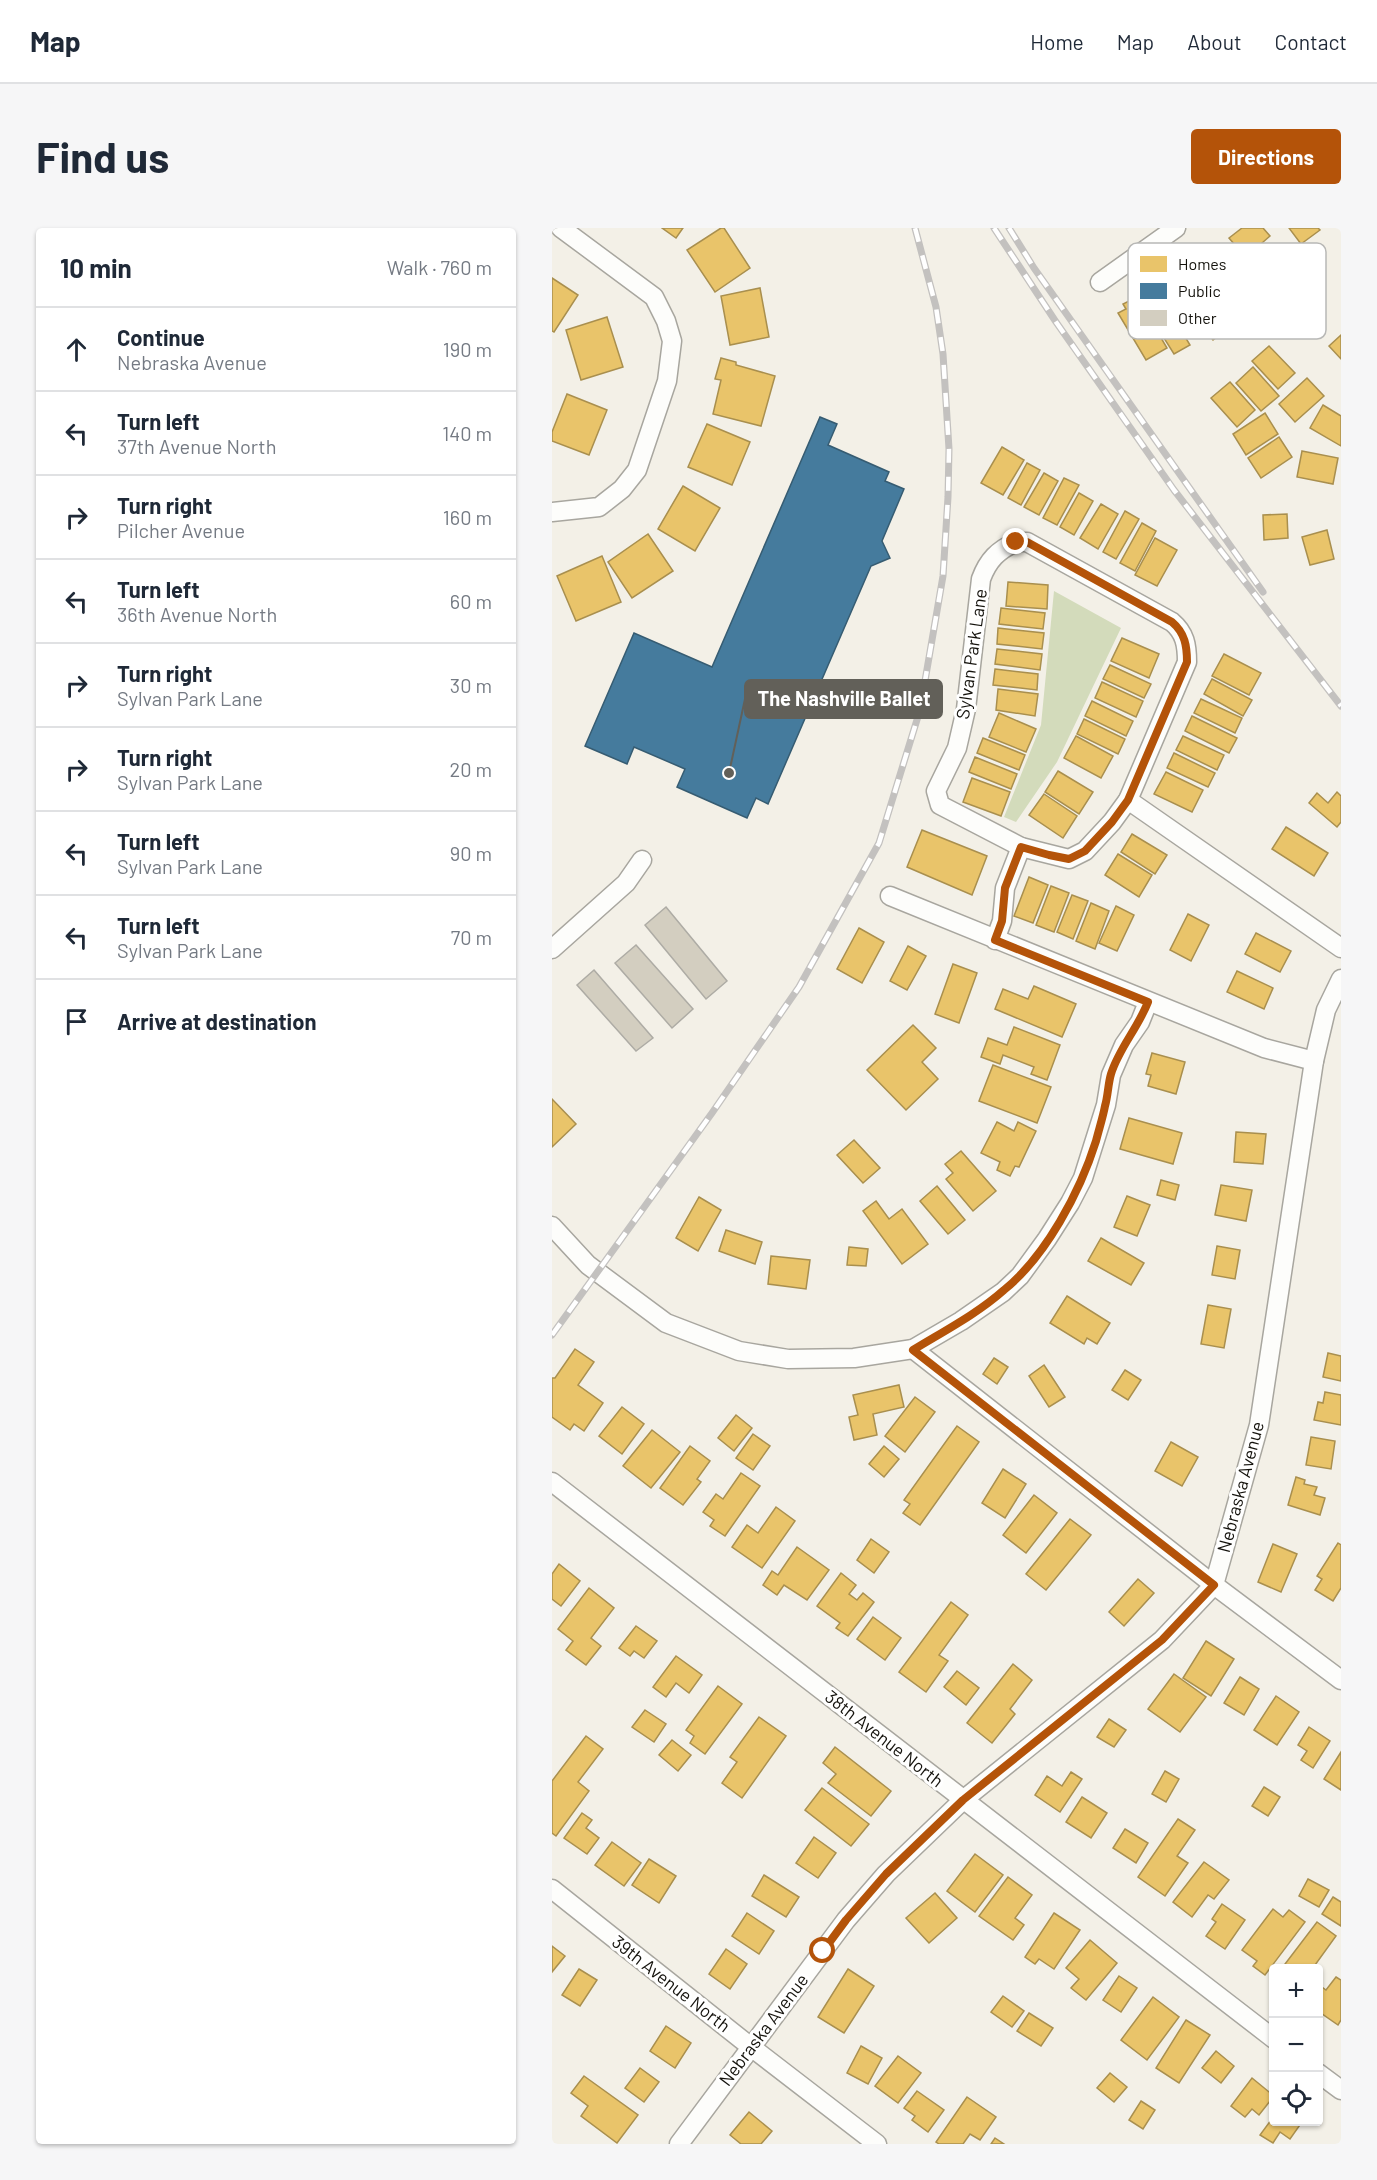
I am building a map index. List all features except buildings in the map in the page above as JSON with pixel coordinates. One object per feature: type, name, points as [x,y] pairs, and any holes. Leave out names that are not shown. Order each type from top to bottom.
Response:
[{"type":"street","points":[[552,512],[600,507],[622,489],[637,470],[667,381],[672,341],[666,321],[654,297],[561,228]]},
{"type":"street","points":[[1155,243],[1176,228]]},
{"type":"street","points":[[1100,282],[1128,262]]},
{"type":"street","name":"Sylvan Park Lane","points":[[1016,542],[1027,542],[1172,622],[1183,634],[1187,646],[1187,662],[1128,800],[1112,822],[1085,851],[1069,859],[1021,847],[940,805],[936,791],[957,748],[966,710],[981,579],[990,560],[1006,546],[1016,542]]},
{"type":"street","points":[[1128,800],[1341,948]]},
{"type":"street","points":[[995,940],[1002,921],[1005,888],[1021,847]]},
{"type":"street","points":[[552,949],[626,883],[642,860]]},
{"type":"street","points":[[890,896],[1264,1048],[1314,1061]]},
{"type":"street","name":"Nebraska Avenue","points":[[679,2144],[846,1920],[886,1874],[963,1800],[1162,1640],[1214,1585],[1259,1425],[1314,1061],[1326,1010],[1341,979]]},
{"type":"street","points":[[552,1226],[588,1265],[666,1323],[739,1351],[788,1359],[854,1358],[913,1350],[1003,1292],[1020,1276],[1047,1239],[1083,1178],[1106,1105],[1111,1075],[1124,1045],[1140,1022],[1148,1002]]},
{"type":"street","points":[[913,1350],[1214,1585],[1341,1680]]},
{"type":"street","name":"38th Avenue North","points":[[552,1482],[1269,2035]]},
{"type":"street","name":"39th Avenue North","points":[[552,1889],[877,2144]]},
{"type":"street","points":[[1323,2077],[1341,2091]]},
{"type":"green space","points":[[1054,591],[1121,628],[1057,762],[1016,822],[1004,817],[1041,725]]},
{"type":"railway","points":[[552,1335],[712,1113],[799,987],[879,843],[920,710],[943,576],[948,497],[949,449],[943,354],[936,307],[915,228]]},
{"type":"railway","points":[[994,228],[1056,322],[1174,490],[1341,706]]},
{"type":"railway","points":[[1009,228],[1034,268],[1263,592]]},
{"type":"place","name":"The Nashville Ballet","points":[[729,773]]},
{"type":"route","points":[[823,1951],[846,1920],[886,1874],[963,1800],[1162,1640],[1214,1585],[913,1350],[1003,1292],[1020,1276],[1047,1239],[1083,1178],[1106,1105],[1111,1075],[1124,1045],[1140,1022],[1148,1002],[995,940],[1002,921],[1005,888],[1021,847],[1069,859],[1085,851],[1112,822],[1128,800],[1187,662],[1187,646],[1183,634],[1172,622],[1027,542],[1016,542]]}]
